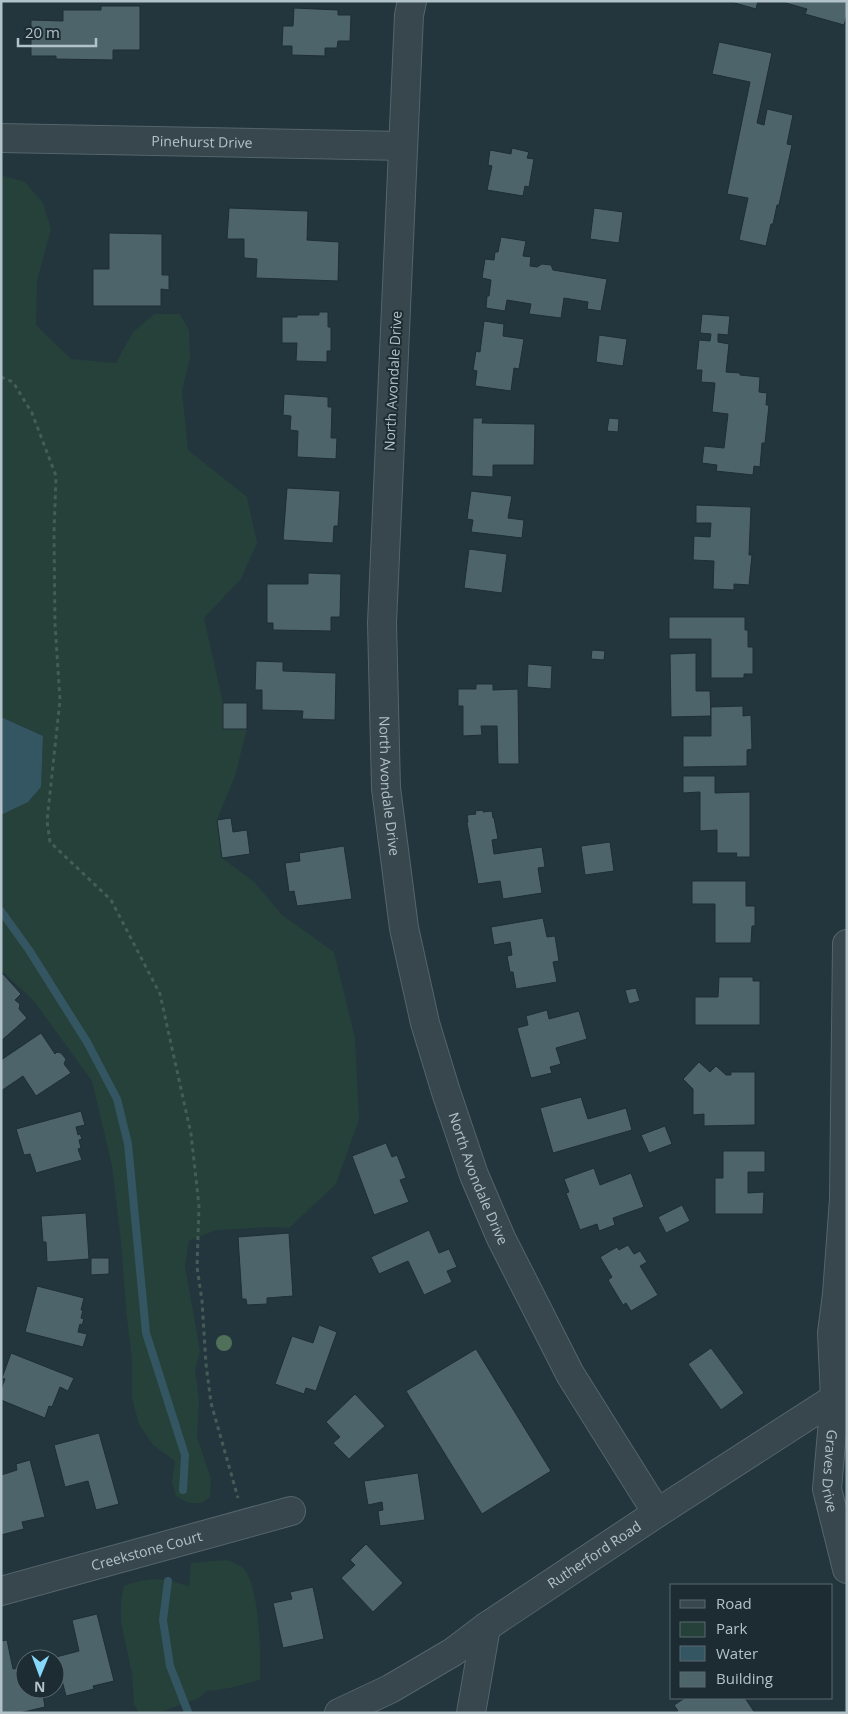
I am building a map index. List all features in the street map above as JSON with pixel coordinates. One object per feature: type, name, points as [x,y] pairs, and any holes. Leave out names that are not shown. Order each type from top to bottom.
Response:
[{"type":"street","name":"North Avondale Drive","points":[[412,1],[409,15],[382,623],[386,788],[404,928],[425,1023],[474,1175],[498,1229],[570,1374],[657,1513]]},
{"type":"street","name":"Pinehurst Drive","points":[[1,138],[404,146]]},
{"type":"street","points":[[841,1394],[832,1333],[837,1294],[844,1199],[847,944]]},
{"type":"street","points":[[841,1394],[847,1374]]},
{"type":"street","name":"Rutherford Road","points":[[339,1713],[390,1689],[453,1652],[657,1513],[841,1394]]},
{"type":"street","name":"Graves Drive","points":[[841,1394],[827,1489],[847,1570]]},
{"type":"street","name":"Creekstone Court","points":[[1,1590],[291,1511]]},
{"type":"street","points":[[471,1713],[486,1628]]},
{"type":"path","points":[[1,377],[12,382],[32,413],[56,476],[54,533],[55,624],[60,700],[47,821],[50,842],[110,900],[160,994],[191,1134],[199,1206],[196,1267],[202,1301],[206,1364],[211,1403],[246,1522]]},
{"type":"green space","points":[[1,175],[25,182],[43,203],[51,229],[37,281],[36,325],[71,359],[116,363],[133,332],[154,314],[180,314],[189,330],[190,358],[182,391],[188,450],[247,497],[257,543],[241,579],[204,618],[223,703],[223,728],[247,729],[235,776],[217,820],[222,858],[254,882],[282,915],[334,952],[355,1038],[359,1119],[336,1184],[289,1228],[216,1230],[189,1241],[185,1266],[200,1351],[195,1369],[199,1399],[197,1437],[211,1479],[210,1497],[202,1503],[188,1503],[176,1496],[172,1482],[175,1461],[153,1445],[139,1424],[132,1398],[132,1361],[112,1166],[92,1081],[34,1001],[1,970],[1,815],[28,802],[41,787],[43,736],[1,717]]},
{"type":"green space","points":[[227,1560],[244,1569],[253,1591],[258,1622],[260,1679],[220,1690],[206,1691],[199,1698],[163,1711],[139,1713],[134,1704],[132,1674],[121,1622],[121,1601],[124,1586],[157,1579],[172,1581],[189,1587],[191,1563]]},
{"type":"water","points":[[1,717],[43,736],[41,787],[28,802],[1,815]]},
{"type":"building","points":[[728,1],[758,1],[756,9]]},
{"type":"building","points":[[779,1],[847,1],[847,15],[844,25],[805,14],[807,9]]},
{"type":"building","points":[[101,6],[140,6],[140,50],[113,50],[113,60],[56,59],[56,56],[31,56],[31,20],[63,21],[63,10],[101,10]]},
{"type":"building","points":[[294,8],[338,10],[338,15],[351,15],[350,41],[338,41],[337,48],[325,48],[325,56],[292,55],[292,46],[282,46],[283,26],[293,26]]},
{"type":"building","points":[[719,42],[772,53],[757,123],[764,125],[767,109],[793,115],[787,144],[792,145],[779,205],[777,205],[766,246],[739,240],[748,198],[727,194],[750,82],[712,74]]},
{"type":"building","points":[[512,148],[529,152],[527,158],[534,159],[529,187],[525,186],[523,196],[487,190],[492,166],[488,165],[490,150],[511,154]]},
{"type":"building","points":[[229,208],[308,211],[307,240],[339,242],[338,281],[256,278],[257,259],[244,258],[244,239],[227,239]]},
{"type":"building","points":[[594,208],[623,212],[619,243],[590,239]]},
{"type":"building","points":[[109,233],[162,234],[162,275],[169,275],[169,290],[161,289],[161,306],[93,306],[93,269],[109,269]]},
{"type":"building","points":[[501,237],[526,241],[523,256],[531,257],[530,266],[551,265],[553,270],[607,279],[601,311],[587,309],[588,302],[564,298],[561,318],[529,314],[531,304],[507,300],[505,311],[486,308],[491,280],[482,278],[485,259],[494,260]]},
{"type":"building","points":[[319,312],[328,312],[328,327],[331,327],[331,351],[327,351],[327,362],[296,361],[297,343],[282,343],[282,317],[319,315]]},
{"type":"building","points":[[702,314],[730,316],[728,335],[718,334],[718,342],[729,344],[726,372],[760,377],[759,392],[767,393],[766,405],[769,405],[765,443],[762,443],[760,467],[754,466],[753,475],[716,471],[717,465],[702,463],[704,446],[724,448],[728,414],[712,412],[715,383],[701,382],[702,370],[696,370],[699,340],[710,341],[711,334],[700,333]]},
{"type":"building","points":[[484,321],[504,324],[503,336],[524,339],[519,369],[514,368],[511,391],[475,386],[477,371],[473,370],[476,351],[480,352]]},
{"type":"building","points":[[599,335],[627,339],[623,366],[596,362]]},
{"type":"building","points":[[284,394],[328,397],[328,407],[332,407],[331,438],[337,438],[336,459],[297,457],[298,431],[290,430],[291,416],[283,415]]},
{"type":"building","points":[[473,418],[483,418],[482,423],[535,424],[534,465],[493,465],[493,477],[472,476]]},
{"type":"building","points":[[609,418],[619,419],[618,432],[607,431]]},
{"type":"building","points":[[287,488],[340,491],[338,526],[334,526],[333,543],[283,540]]},
{"type":"building","points":[[471,491],[512,496],[508,518],[524,520],[522,538],[471,532],[473,520],[467,519]]},
{"type":"building","points":[[696,505],[751,507],[749,555],[752,555],[749,585],[734,584],[734,590],[713,589],[714,561],[693,560],[694,536],[710,537],[711,523],[696,523]]},
{"type":"building","points":[[469,549],[507,554],[502,593],[464,588]]},
{"type":"building","points":[[308,573],[341,574],[340,617],[331,617],[331,631],[273,630],[273,623],[267,623],[267,584],[308,584]]},
{"type":"building","points":[[669,617],[745,617],[745,630],[748,630],[748,647],[753,647],[753,674],[744,674],[744,678],[711,678],[711,639],[669,639]]},
{"type":"building","points":[[592,650],[605,651],[604,660],[591,659]]},
{"type":"building","points":[[696,653],[696,691],[710,691],[711,716],[671,717],[670,654]]},
{"type":"building","points":[[256,661],[283,662],[283,671],[336,673],[335,720],[302,719],[303,711],[262,710],[262,690],[255,690]]},
{"type":"building","points":[[528,664],[552,666],[551,689],[527,687]]},
{"type":"building","points":[[476,684],[493,684],[493,690],[518,689],[519,764],[498,764],[497,726],[481,726],[482,735],[463,736],[463,706],[458,706],[458,689],[476,689]]},
{"type":"building","points":[[223,703],[247,703],[247,729],[223,729]]},
{"type":"building","points":[[743,706],[743,716],[751,715],[752,749],[747,750],[747,766],[683,767],[683,736],[711,736],[711,707]]},
{"type":"building","points":[[683,776],[715,776],[715,793],[750,792],[750,857],[736,857],[737,853],[717,853],[717,830],[700,831],[700,792],[683,793]]},
{"type":"building","points":[[483,810],[483,812],[492,811],[494,818],[498,839],[492,840],[494,854],[542,847],[545,867],[538,868],[542,893],[503,899],[500,881],[478,884],[467,815],[476,814],[475,811]]},
{"type":"building","points":[[231,818],[233,832],[247,830],[250,854],[222,858],[217,820]]},
{"type":"building","points":[[610,842],[614,871],[585,875],[581,846]]},
{"type":"building","points":[[344,846],[352,899],[297,906],[294,891],[289,892],[285,863],[300,861],[299,853]]},
{"type":"building","points":[[692,881],[746,881],[746,906],[755,906],[755,926],[752,926],[751,943],[715,943],[715,904],[692,904]]},
{"type":"building","points":[[543,918],[547,937],[555,936],[559,961],[553,962],[557,982],[516,989],[513,972],[510,972],[507,956],[512,955],[510,942],[494,945],[491,927]]},
{"type":"building","points":[[3,974],[21,994],[15,1000],[20,1004],[19,1009],[27,1018],[1,1041],[1,976]]},
{"type":"building","points":[[719,977],[753,977],[753,981],[760,981],[760,1025],[695,1025],[695,997],[718,997]]},
{"type":"building","points":[[636,988],[640,1001],[629,1004],[625,990]]},
{"type":"building","points":[[547,1010],[549,1019],[579,1011],[587,1039],[556,1048],[561,1064],[550,1067],[552,1073],[531,1078],[517,1028],[528,1025],[526,1016]]},
{"type":"building","points":[[41,1033],[55,1054],[57,1052],[61,1053],[66,1059],[64,1064],[71,1073],[36,1096],[23,1076],[1,1091],[1,1060]]},
{"type":"building","points":[[699,1062],[710,1072],[716,1066],[726,1075],[731,1075],[731,1072],[755,1072],[755,1125],[704,1126],[704,1114],[693,1115],[693,1089],[683,1079]]},
{"type":"building","points":[[581,1097],[588,1119],[626,1108],[632,1130],[553,1153],[540,1108]]},
{"type":"building","points":[[81,1111],[85,1125],[76,1127],[78,1135],[80,1134],[82,1139],[79,1140],[81,1148],[78,1149],[82,1160],[36,1173],[30,1154],[24,1155],[16,1129]]},
{"type":"building","points":[[665,1126],[672,1144],[649,1153],[641,1135]]},
{"type":"building","points":[[386,1143],[392,1157],[397,1155],[406,1178],[400,1180],[409,1202],[374,1215],[352,1156]]},
{"type":"building","points":[[723,1151],[765,1151],[765,1172],[748,1172],[748,1193],[764,1192],[763,1214],[715,1214],[715,1178],[723,1178]]},
{"type":"building","points":[[594,1168],[600,1185],[631,1173],[644,1207],[613,1218],[615,1225],[599,1231],[597,1224],[580,1230],[566,1193],[569,1192],[564,1179]]},
{"type":"building","points":[[682,1205],[690,1221],[666,1233],[658,1217]]},
{"type":"building","points":[[86,1213],[89,1259],[47,1262],[46,1242],[43,1242],[41,1216]]},
{"type":"building","points":[[429,1230],[439,1253],[449,1249],[457,1267],[447,1271],[452,1282],[424,1295],[408,1261],[379,1274],[371,1257]]},
{"type":"building","points":[[289,1233],[293,1296],[267,1298],[267,1304],[247,1305],[246,1299],[242,1299],[238,1237]]},
{"type":"building","points":[[628,1245],[634,1254],[640,1251],[647,1262],[640,1266],[658,1295],[631,1311],[626,1303],[623,1305],[608,1280],[612,1277],[600,1257],[617,1247],[619,1250]]},
{"type":"building","points":[[91,1258],[109,1258],[109,1274],[91,1275]]},
{"type":"building","points":[[37,1286],[84,1298],[81,1318],[84,1319],[82,1325],[80,1324],[78,1332],[87,1334],[83,1347],[25,1332]]},
{"type":"building","points":[[319,1325],[337,1332],[316,1391],[306,1388],[304,1394],[275,1384],[292,1336],[313,1343]]},
{"type":"building","points":[[711,1348],[744,1393],[721,1410],[688,1364]]},
{"type":"building","points":[[476,1349],[551,1471],[482,1514],[406,1391]]},
{"type":"building","points":[[11,1353],[74,1378],[68,1391],[60,1387],[52,1407],[49,1406],[45,1418],[1,1400],[1,1389],[5,1379],[2,1378]]},
{"type":"building","points":[[355,1394],[385,1426],[349,1459],[333,1443],[340,1437],[326,1422]]},
{"type":"building","points":[[99,1433],[119,1504],[96,1510],[88,1481],[65,1487],[54,1445]]},
{"type":"building","points":[[30,1460],[45,1517],[22,1522],[24,1529],[1,1535],[1,1475],[17,1470],[16,1464]]},
{"type":"building","points":[[418,1473],[425,1520],[380,1526],[378,1511],[383,1510],[382,1502],[368,1505],[364,1481]]},
{"type":"building","points":[[366,1544],[403,1583],[373,1612],[341,1578],[355,1565],[350,1560]]},
{"type":"building","points":[[313,1587],[324,1639],[283,1648],[273,1603],[292,1599],[290,1592]]},
{"type":"building","points":[[97,1614],[114,1681],[93,1686],[94,1689],[66,1696],[65,1655],[79,1651],[72,1620]]},
{"type":"building","points":[[7,1640],[13,1669],[15,1669],[15,1699],[44,1699],[45,1707],[19,1713],[1,1713],[1,1641]]},
{"type":"building","points":[[683,1699],[746,1699],[755,1713],[676,1713],[678,1711],[674,1705]]},
{"type":"waterway","points":[[1,911],[29,950],[87,1042],[117,1099],[128,1144],[146,1333],[185,1455],[183,1490]]},
{"type":"waterway","points":[[168,1581],[163,1620],[170,1666],[188,1712]]}]
